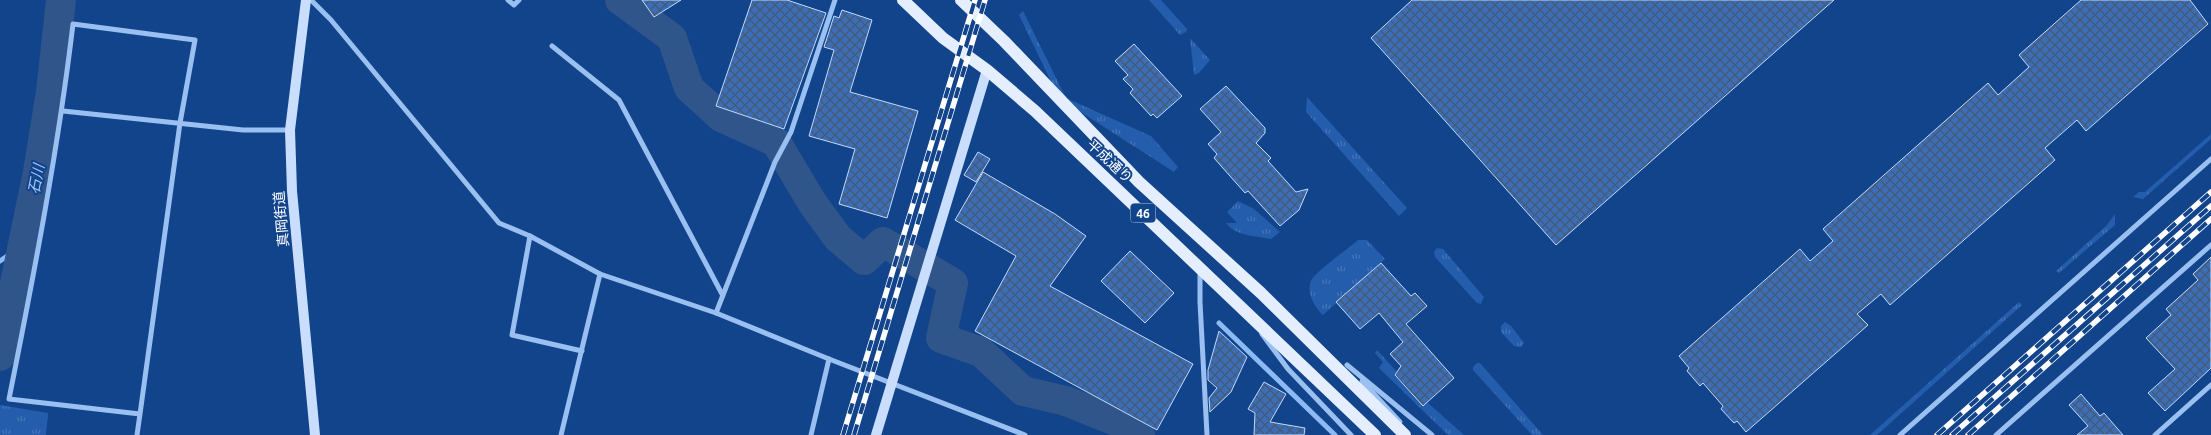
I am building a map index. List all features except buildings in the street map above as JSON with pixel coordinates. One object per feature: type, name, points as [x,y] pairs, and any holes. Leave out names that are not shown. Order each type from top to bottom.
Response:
[{"type":"main road","name":"平成通り","points":[[903,0],[943,38],[987,70],[1042,118],[1375,435]]},
{"type":"main road","name":"平成通り","points":[[960,0],[1004,41],[1139,182],[1261,293],[1405,435]]},
{"type":"street","name":"真岡街道","points":[[306,0],[290,130],[292,191],[315,435]]},
{"type":"street","points":[[311,0],[331,20],[499,223],[530,236],[600,274],[716,313],[829,360],[1025,435]]},
{"type":"street","points":[[508,0],[514,6],[519,0]]},
{"type":"street","points":[[716,313],[775,162],[791,132],[834,0]]},
{"type":"street","points":[[137,435],[140,414],[180,123],[195,40],[73,24],[63,111],[44,222],[9,399],[140,414]]},
{"type":"street","points":[[552,46],[618,100],[722,294]]},
{"type":"street","points":[[876,435],[987,70]]},
{"type":"street","points":[[63,111],[243,130],[290,130]]},
{"type":"street","points":[[1900,435],[2211,159]]},
{"type":"street","points":[[530,236],[512,336],[582,351]]},
{"type":"street","points":[[1996,435],[2211,245]]},
{"type":"street","points":[[1200,269],[1207,435]]},
{"type":"street","points":[[562,435],[600,274]]},
{"type":"street","points":[[1244,310],[1288,369],[1351,435]]},
{"type":"street","points":[[812,435],[829,360]]},
{"type":"street","points":[[1413,435],[1348,365],[1432,435]]},
{"type":"street","points":[[2155,435],[2211,385]]},
{"type":"green space","points":[[1149,0],[1161,0],[1187,29],[1186,32],[1180,35]]},
{"type":"green space","points":[[1023,11],[1066,98],[1151,136],[1178,167],[1174,172],[1059,98],[1019,15]]},
{"type":"green space","points":[[1190,38],[1210,60],[1199,73],[1194,75]]},
{"type":"green space","points":[[1307,97],[1407,208],[1399,216],[1306,112]]},
{"type":"green space","points":[[2211,134],[2211,139],[2143,199],[2133,197],[2139,192],[2145,192]]},
{"type":"green space","points":[[1238,201],[1254,209],[1280,232],[1271,239],[1246,235],[1235,231],[1226,223],[1237,223],[1227,212]]},
{"type":"green space","points":[[2115,214],[2115,225],[2059,273],[2056,271],[2107,225]]},
{"type":"green space","points":[[1358,240],[1367,240],[1385,259],[1323,315],[1310,294],[1312,279]]},
{"type":"green space","points":[[1437,248],[1443,249],[1484,297],[1481,304],[1477,303],[1435,257],[1434,252]]},
{"type":"green space","points":[[2019,302],[2022,305],[1877,435],[1870,435]]},
{"type":"green space","points":[[1505,322],[1511,326],[1524,343],[1521,347],[1514,346],[1501,332],[1501,326]]},
{"type":"green space","points":[[1377,350],[1397,372],[1395,376],[1422,405],[1427,402],[1464,435],[1448,435],[1379,368],[1383,362],[1375,353]]},
{"type":"green space","points":[[1477,363],[1480,363],[1543,435],[1532,435],[1473,370]]},
{"type":"green space","points":[[0,405],[48,413],[46,435],[0,435]]},
{"type":"waterway","name":"石川","points":[[0,356],[38,172],[51,92],[61,0]]},
{"type":"waterway","points":[[620,0],[672,38],[689,88],[721,117],[776,142],[813,204],[838,238],[864,260],[883,242],[953,283],[941,338],[981,352],[1023,391],[1066,401],[1131,427],[1140,435]]},
{"type":"waterway","points":[[0,261],[22,246]]},
{"type":"waterway","points":[[1219,323],[1335,435]]},
{"type":"railway","points":[[843,435],[975,0]]},
{"type":"railway","points":[[854,435],[985,0]]},
{"type":"railway","points":[[1937,435],[2211,192]]},
{"type":"railway","points":[[1952,435],[2211,206]]},
{"type":"railway","points":[[1968,435],[2211,219]]}]
